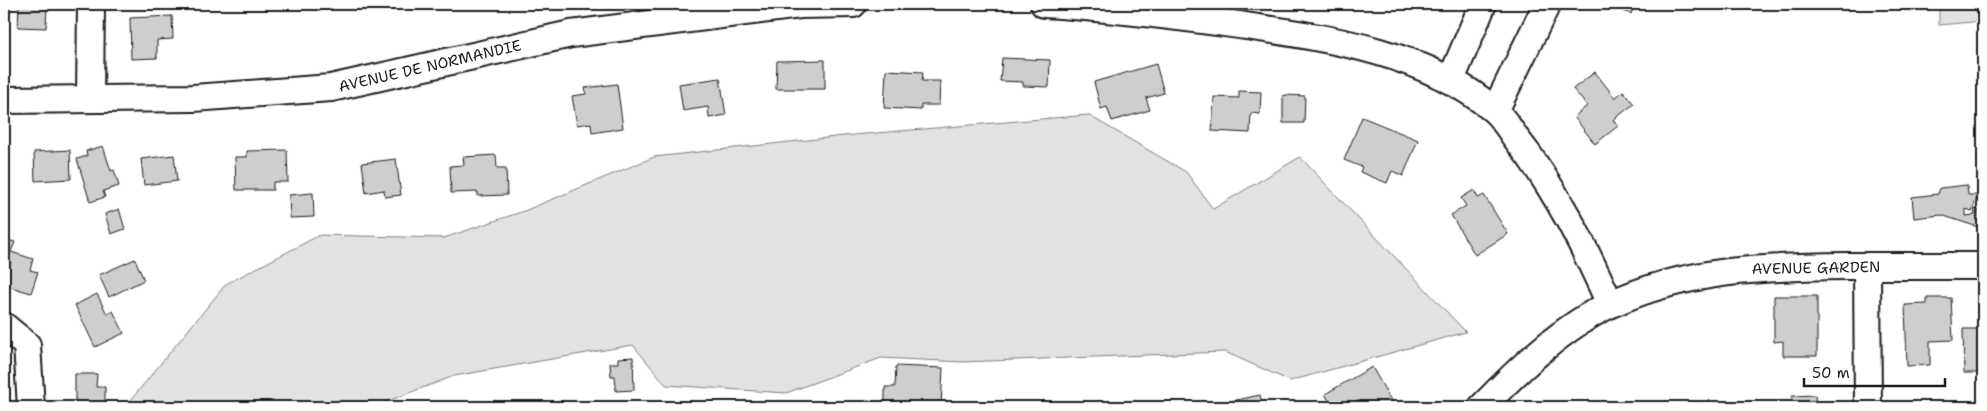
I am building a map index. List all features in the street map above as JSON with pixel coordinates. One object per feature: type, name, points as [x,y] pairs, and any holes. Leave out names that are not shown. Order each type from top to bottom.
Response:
[{"type":"street","points":[[90,98],[91,4]]},
{"type":"street","name":"AVENUE DE NORMANDIE","points":[[4,100],[193,98],[331,88],[571,34],[800,5],[853,4]]},
{"type":"street","points":[[1044,4],[1161,14],[1269,30],[1377,50],[1450,80],[1496,111],[1538,166],[1592,264],[1610,304]]},
{"type":"street","points":[[1450,80],[1483,4]]},
{"type":"street","points":[[1496,111],[1547,4]]},
{"type":"street","points":[[1867,266],[1868,407]]},
{"type":"street","name":"AVENUE GARDEN","points":[[1482,407],[1511,378],[1563,333],[1610,304],[1671,281],[1763,267],[1983,266]]},
{"type":"street","points":[[4,326],[27,345],[31,407]]},
{"type":"shaded area","points":[[1939,4],[1983,4],[1983,21],[1939,25]]},
{"type":"shaded area","points":[[1088,115],[1186,172],[1213,209],[1300,157],[1466,332],[1290,381],[1225,352],[963,362],[881,358],[786,393],[666,385],[633,345],[454,376],[372,407],[125,407],[226,284],[320,235],[444,238],[524,211],[654,157],[853,135]]},
{"type":"building","points":[[19,4],[47,4],[46,28],[18,27]]},
{"type":"building","points":[[1606,4],[1635,4],[1631,14]]},
{"type":"building","points":[[172,16],[173,39],[157,40],[157,58],[131,59],[130,18]]},
{"type":"building","points":[[1002,58],[1050,60],[1049,87],[1023,86],[1023,82],[1000,81]]},
{"type":"building","points":[[825,60],[825,89],[776,89],[777,61]]},
{"type":"building","points":[[1156,64],[1164,93],[1146,98],[1150,110],[1112,121],[1107,107],[1101,109],[1094,82]]},
{"type":"building","points":[[886,70],[923,72],[922,81],[940,81],[939,105],[921,105],[921,110],[884,108]]},
{"type":"building","points":[[1595,72],[1615,98],[1623,91],[1634,104],[1613,120],[1618,126],[1595,144],[1574,117],[1587,106],[1573,89]]},
{"type":"building","points":[[720,78],[726,115],[709,118],[708,107],[683,111],[679,84]]},
{"type":"building","points":[[617,84],[623,128],[592,133],[591,123],[577,125],[572,96],[586,94],[585,88]]},
{"type":"building","points":[[1239,91],[1261,92],[1260,114],[1251,113],[1250,133],[1212,131],[1214,97],[1239,98]]},
{"type":"building","points":[[1283,95],[1305,96],[1304,123],[1283,123]]},
{"type":"building","points":[[1362,117],[1418,140],[1403,176],[1392,171],[1387,183],[1360,172],[1362,167],[1344,160]]},
{"type":"building","points":[[103,146],[111,171],[114,170],[119,186],[103,191],[105,197],[90,202],[77,159],[87,156],[86,151]]},
{"type":"building","points":[[70,150],[71,179],[35,181],[34,152]]},
{"type":"building","points":[[287,150],[288,182],[273,182],[273,190],[236,190],[235,157],[247,157],[247,151]]},
{"type":"building","points":[[174,155],[177,181],[144,185],[141,159]]},
{"type":"building","points":[[496,155],[497,168],[506,168],[507,195],[478,196],[478,192],[451,193],[450,166],[464,165],[463,157]]},
{"type":"building","points":[[396,159],[401,195],[385,197],[384,190],[366,193],[362,163]]},
{"type":"building","points":[[1967,185],[1968,195],[1978,195],[1972,211],[1966,209],[1966,216],[1975,215],[1974,209],[1979,210],[1981,228],[1941,215],[1914,218],[1912,197],[1938,194],[1940,188]]},
{"type":"building","points":[[1474,190],[1478,198],[1484,195],[1508,234],[1475,255],[1451,215],[1466,206],[1461,198]]},
{"type":"building","points":[[313,193],[314,217],[290,218],[289,195]]},
{"type":"building","points":[[119,209],[125,229],[111,234],[105,214]]},
{"type":"building","points":[[4,239],[15,242],[11,252],[33,259],[30,270],[38,272],[31,293],[4,285]]},
{"type":"building","points":[[135,259],[144,280],[109,297],[99,275]]},
{"type":"building","points":[[97,294],[107,314],[113,311],[124,333],[95,347],[75,305]]},
{"type":"building","points":[[1774,296],[1817,296],[1817,356],[1783,356],[1783,341],[1774,342]]},
{"type":"building","points":[[1927,298],[1951,298],[1953,340],[1930,341],[1930,365],[1907,366],[1905,305],[1927,304]]},
{"type":"building","points":[[1963,329],[1983,329],[1983,373],[1964,373]]},
{"type":"building","points":[[633,357],[634,390],[616,391],[615,376],[611,376],[610,363],[618,363],[618,358]]},
{"type":"building","points":[[896,366],[943,368],[941,407],[885,407],[885,387],[895,387]]},
{"type":"building","points":[[1372,367],[1394,406],[1333,407],[1325,394]]},
{"type":"building","points":[[75,374],[97,374],[96,387],[105,387],[105,407],[75,407]]},
{"type":"building","points":[[1260,395],[1263,407],[1234,407],[1232,401]]},
{"type":"building","points":[[1815,395],[1816,407],[1792,407],[1792,396]]}]
